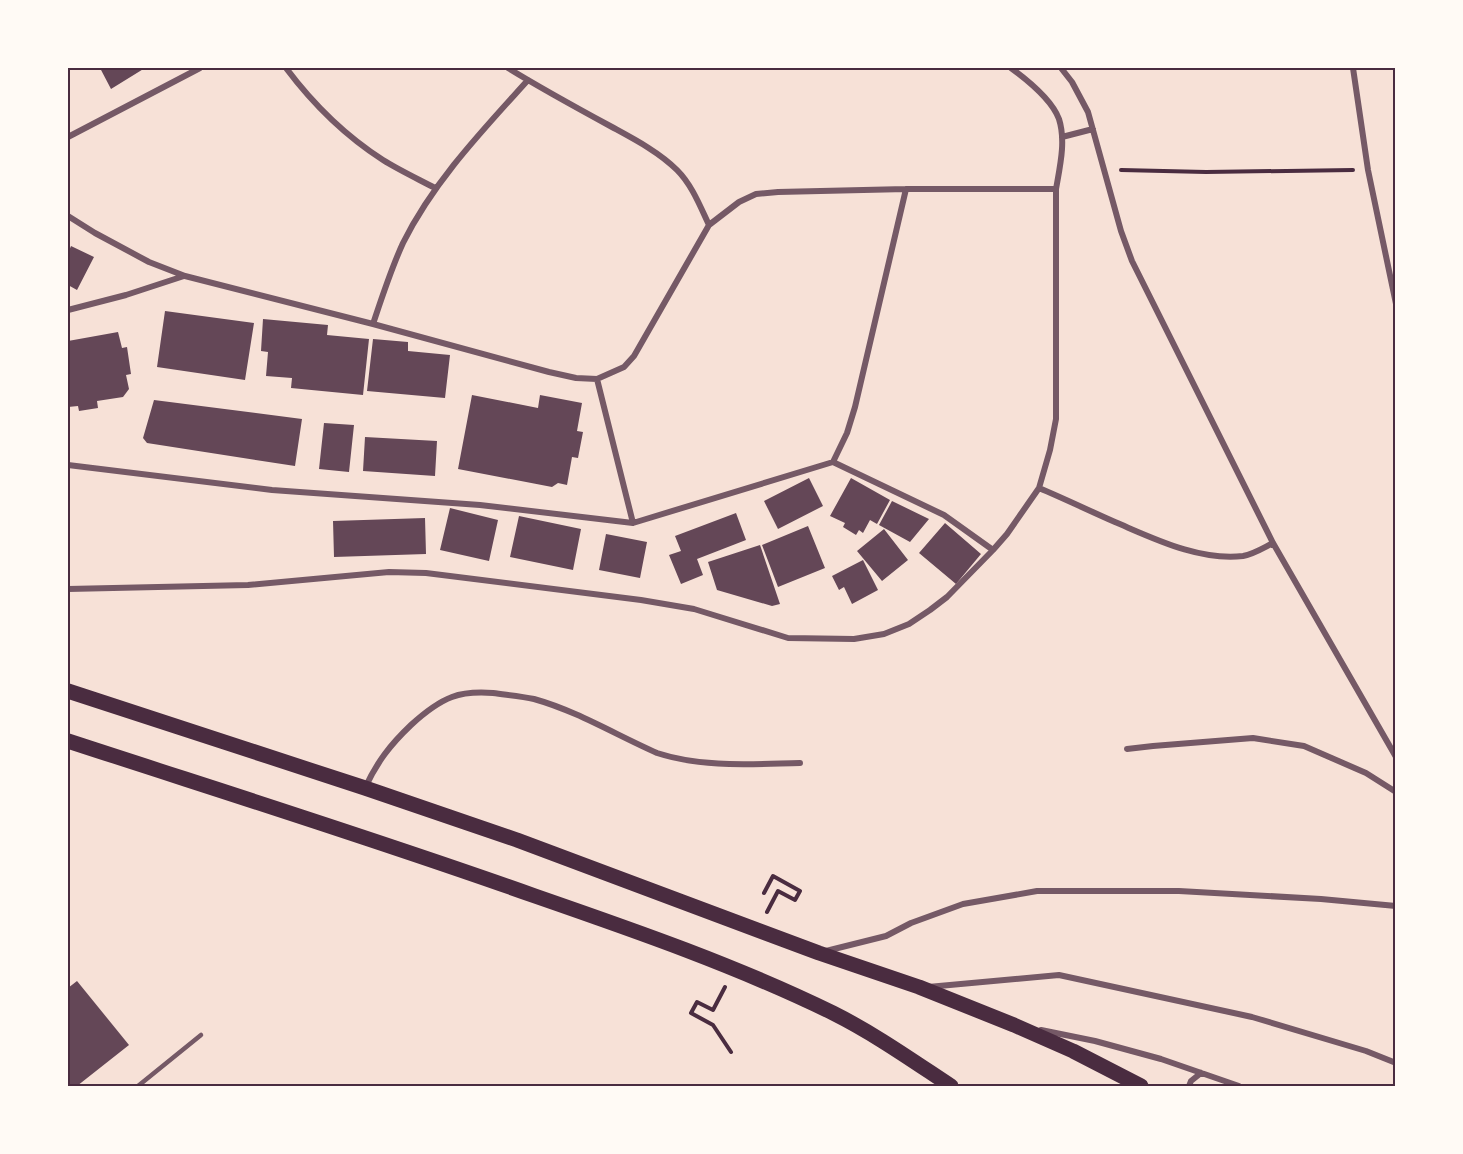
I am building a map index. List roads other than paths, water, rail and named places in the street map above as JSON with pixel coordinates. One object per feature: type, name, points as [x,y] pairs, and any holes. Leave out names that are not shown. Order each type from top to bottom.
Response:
[{"type":"main road","points":[[68,691],[365,788],[604,872],[819,953],[919,987],[1073,1051],[1141,1086]]},
{"type":"main road","points":[[68,741],[444,863],[677,946],[751,976],[834,1014],[951,1086]]},
{"type":"street","points":[[68,137],[200,68]]},
{"type":"street","points":[[286,68],[309,97],[355,141],[435,188]]},
{"type":"street","points":[[508,68],[638,142],[677,170],[688,184],[709,225]]},
{"type":"street","points":[[68,589],[248,585],[389,572],[426,573],[641,600],[694,609],[788,638],[854,639],[885,634],[909,624],[947,597],[993,550],[1022,514],[1039,488],[1056,419],[1056,189],[1062,137],[1059,118],[1052,107],[1030,82],[1011,68]]},
{"type":"street","points":[[1061,68],[1072,82],[1088,112],[1121,231],[1132,261],[1273,543],[1395,757]]},
{"type":"street","points":[[1353,68],[1368,170],[1395,304]]},
{"type":"street","points":[[373,324],[403,245],[435,188],[528,80]]},
{"type":"street","points":[[1062,137],[1093,129]]},
{"type":"street","points":[[68,216],[149,262],[184,276],[549,372],[576,378],[597,379],[624,367],[634,356],[709,225],[739,202],[756,194],[906,189],[1056,189]]},
{"type":"street","points":[[833,462],[847,433],[855,407],[906,189]]},
{"type":"street","points":[[68,310],[126,295],[184,276]]},
{"type":"street","points":[[597,379],[633,523]]},
{"type":"street","points":[[68,465],[272,490],[480,505],[633,523],[833,462],[944,515],[993,550]]},
{"type":"street","points":[[1039,488],[1160,541],[1200,553],[1242,556],[1273,543]]},
{"type":"street","points":[[365,788],[373,770],[387,750],[420,717],[452,696],[465,693],[517,695],[543,702],[570,712],[657,753],[693,763],[800,763]]},
{"type":"street","points":[[1127,749],[1253,738],[1304,746],[1366,773],[1395,792]]},
{"type":"street","points":[[819,953],[886,936],[911,923],[963,904],[1037,891],[1179,891],[1321,899],[1395,906]]},
{"type":"street","points":[[919,987],[1059,975],[1252,1017],[1366,1051],[1395,1063]]},
{"type":"street","points":[[1014,1025],[1095,1041],[1161,1059],[1239,1086]]},
{"type":"street","points":[[1189,1086],[1191,1081],[1201,1073]]},
{"type":"lane","points":[[138,1086],[201,1035]]}]
